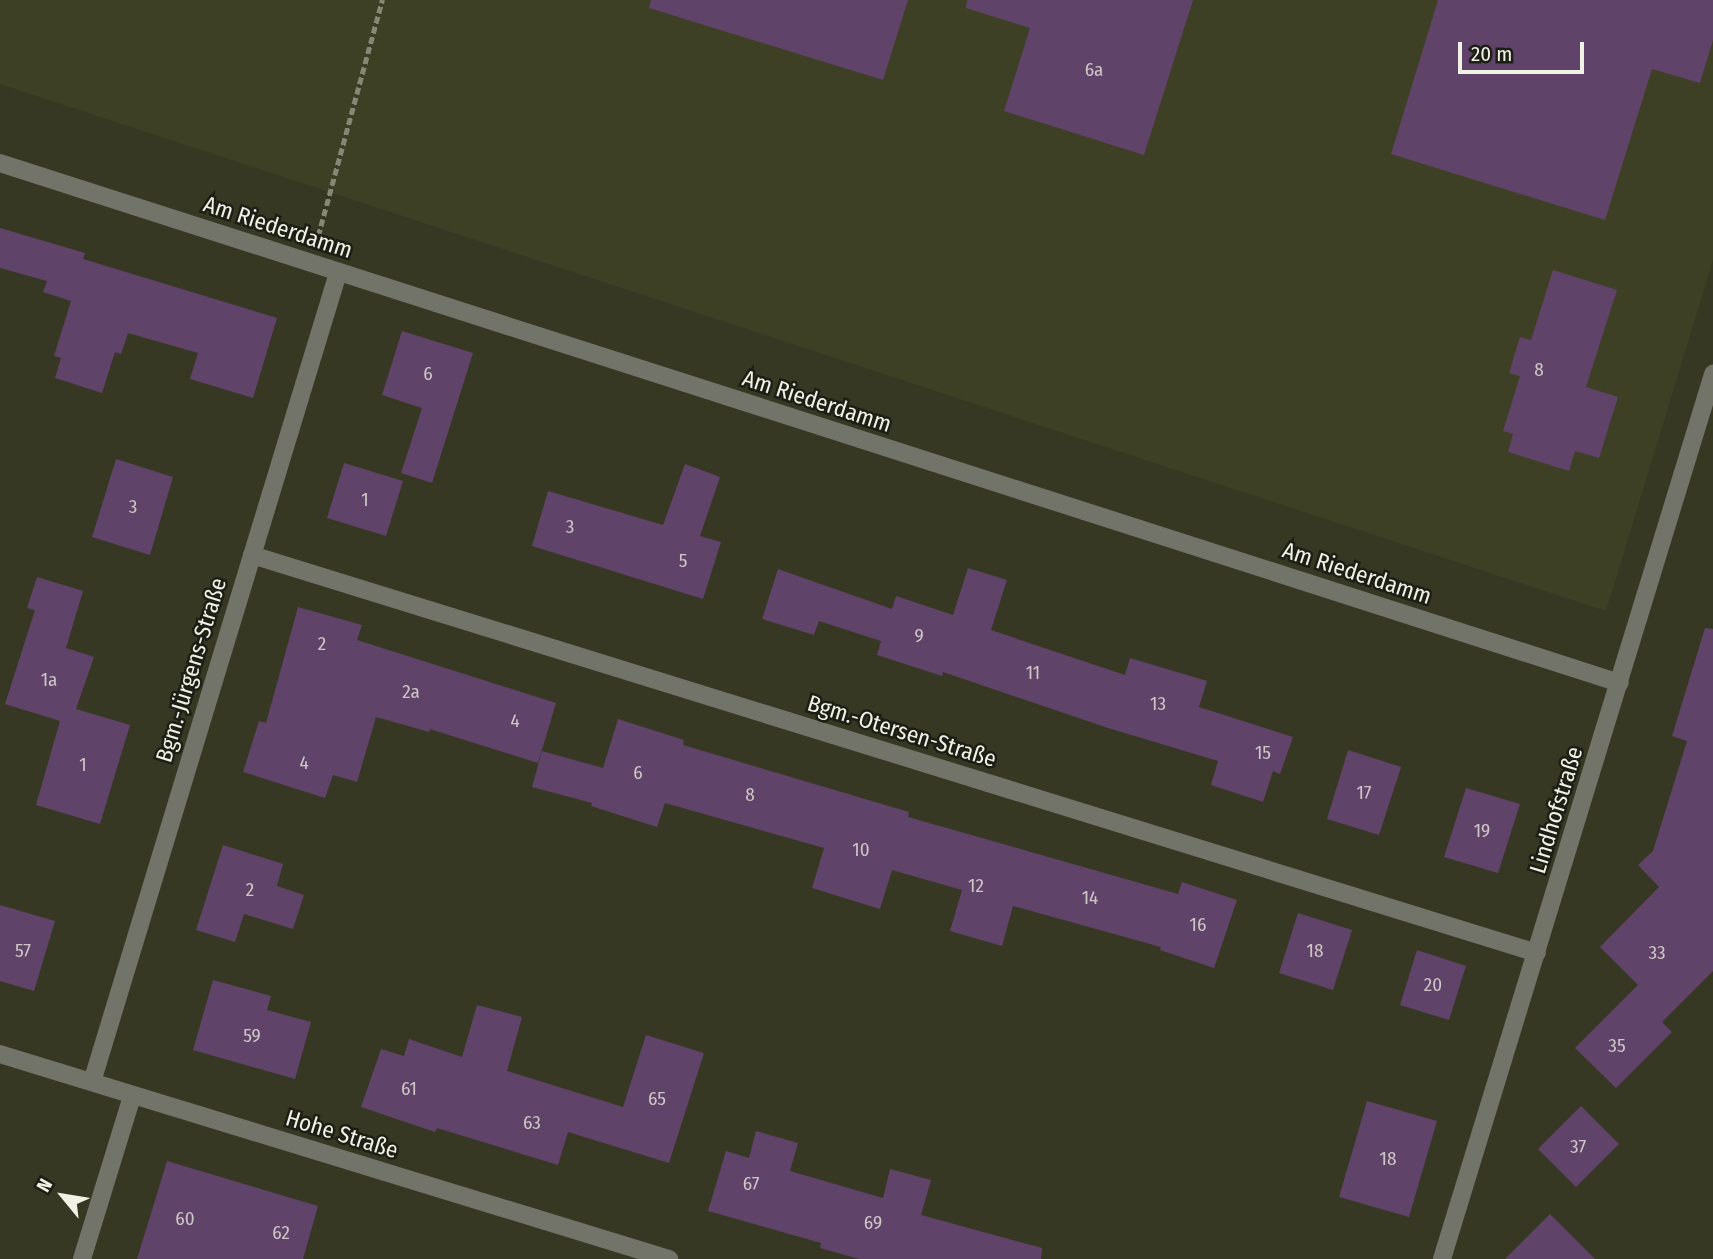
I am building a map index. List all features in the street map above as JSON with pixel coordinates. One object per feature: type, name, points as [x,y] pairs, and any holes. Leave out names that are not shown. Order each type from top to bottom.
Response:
[{"type":"street","name":"Am Riederdamm","points":[[0,163],[1620,683]]},
{"type":"street","name":"Bgm.-Jürgens-Straße","points":[[92,1082],[338,273]]},
{"type":"street","name":"Lindhofstraße","points":[[1442,1259],[1538,953],[1713,374]]},
{"type":"street","name":"Bgm.-Otersen-Straße","points":[[251,555],[1538,953]]},
{"type":"street","name":"Hohe Straße","points":[[0,1054],[669,1259]]},
{"type":"street","points":[[82,1259],[132,1096]]},
{"type":"path","points":[[311,264],[382,0]]},
{"type":"shaded area","points":[[0,0],[1713,0],[1713,260],[1606,611],[0,84]]},
{"type":"building","points":[[651,0],[908,0],[883,80],[649,8]]},
{"type":"building","points":[[967,0],[1193,0],[1144,155],[1004,111],[1030,28],[966,8]]},
{"type":"building","points":[[1438,0],[1713,0],[1713,40],[1700,83],[1652,69],[1605,220],[1391,154]]},
{"type":"building","points":[[0,228],[85,253],[83,259],[277,318],[253,398],[190,379],[198,353],[128,333],[121,354],[115,352],[102,393],[55,378],[61,358],[54,356],[71,301],[43,292],[47,281],[0,268]]},
{"type":"building","points":[[1553,270],[1617,290],[1586,387],[1618,397],[1599,458],[1575,451],[1569,471],[1508,452],[1513,434],[1503,431],[1520,376],[1509,373],[1520,337],[1531,340]]},
{"type":"building","points":[[402,331],[473,353],[432,483],[401,473],[422,408],[382,395]]},
{"type":"building","points":[[116,459],[173,477],[150,555],[92,537]]},
{"type":"building","points":[[344,463],[403,481],[386,536],[327,518]]},
{"type":"building","points":[[685,464],[720,477],[700,536],[721,542],[703,599],[532,546],[548,491],[663,525]]},
{"type":"building","points":[[968,568],[1007,580],[991,630],[1125,675],[1130,658],[1207,681],[1199,707],[1293,737],[1280,774],[1273,771],[1263,802],[1211,785],[1218,761],[1108,728],[943,672],[942,676],[877,655],[881,641],[819,621],[814,635],[762,619],[778,569],[892,609],[896,596],[953,615]]},
{"type":"building","points":[[37,577],[83,591],[66,648],[94,657],[76,709],[130,725],[100,824],[36,805],[60,721],[5,704],[35,610],[27,608]]},
{"type":"building","points":[[298,607],[362,625],[357,640],[556,703],[538,763],[430,729],[429,732],[376,717],[357,782],[333,775],[325,798],[243,772],[259,721],[266,723]]},
{"type":"building","points":[[1705,628],[1713,629],[1713,971],[1662,1022],[1672,1032],[1616,1088],[1575,1048],[1638,985],[1600,947],[1659,887],[1638,865],[1653,851],[1687,741],[1672,736]]},
{"type":"building","points":[[618,719],[684,740],[683,745],[909,812],[908,817],[1178,894],[1182,882],[1237,900],[1214,968],[1160,950],[1161,947],[1013,906],[1002,946],[950,931],[962,890],[892,870],[880,909],[812,888],[824,848],[665,803],[657,827],[591,806],[592,803],[532,787],[542,751],[603,768]]},
{"type":"building","points":[[1348,750],[1401,767],[1379,835],[1327,819]]},
{"type":"building","points":[[1466,788],[1520,804],[1498,873],[1444,857]]},
{"type":"building","points":[[223,845],[283,864],[277,886],[304,895],[293,929],[244,914],[235,942],[196,930]]},
{"type":"building","points":[[0,905],[55,921],[34,991],[0,981]]},
{"type":"building","points":[[1298,913],[1352,930],[1333,990],[1279,973]]},
{"type":"building","points":[[1417,950],[1466,966],[1449,1020],[1400,1005]]},
{"type":"building","points":[[213,980],[271,996],[267,1010],[311,1022],[295,1079],[193,1050]]},
{"type":"building","points":[[477,1005],[522,1017],[507,1071],[623,1107],[646,1035],[704,1053],[669,1163],[568,1132],[558,1165],[437,1128],[435,1132],[361,1107],[381,1049],[404,1056],[409,1039],[462,1057]]},
{"type":"building","points":[[1367,1101],[1437,1121],[1409,1217],[1339,1197]]},
{"type":"building","points":[[1581,1106],[1619,1144],[1576,1187],[1538,1149]]},
{"type":"building","points":[[756,1131],[798,1143],[790,1171],[883,1198],[890,1169],[931,1180],[921,1215],[1042,1248],[1041,1259],[859,1259],[820,1248],[821,1243],[708,1211],[726,1151],[749,1158]]},
{"type":"building","points":[[167,1161],[318,1206],[303,1259],[137,1259]]},
{"type":"building","points":[[1550,1214],[1595,1259],[1505,1259]]}]
